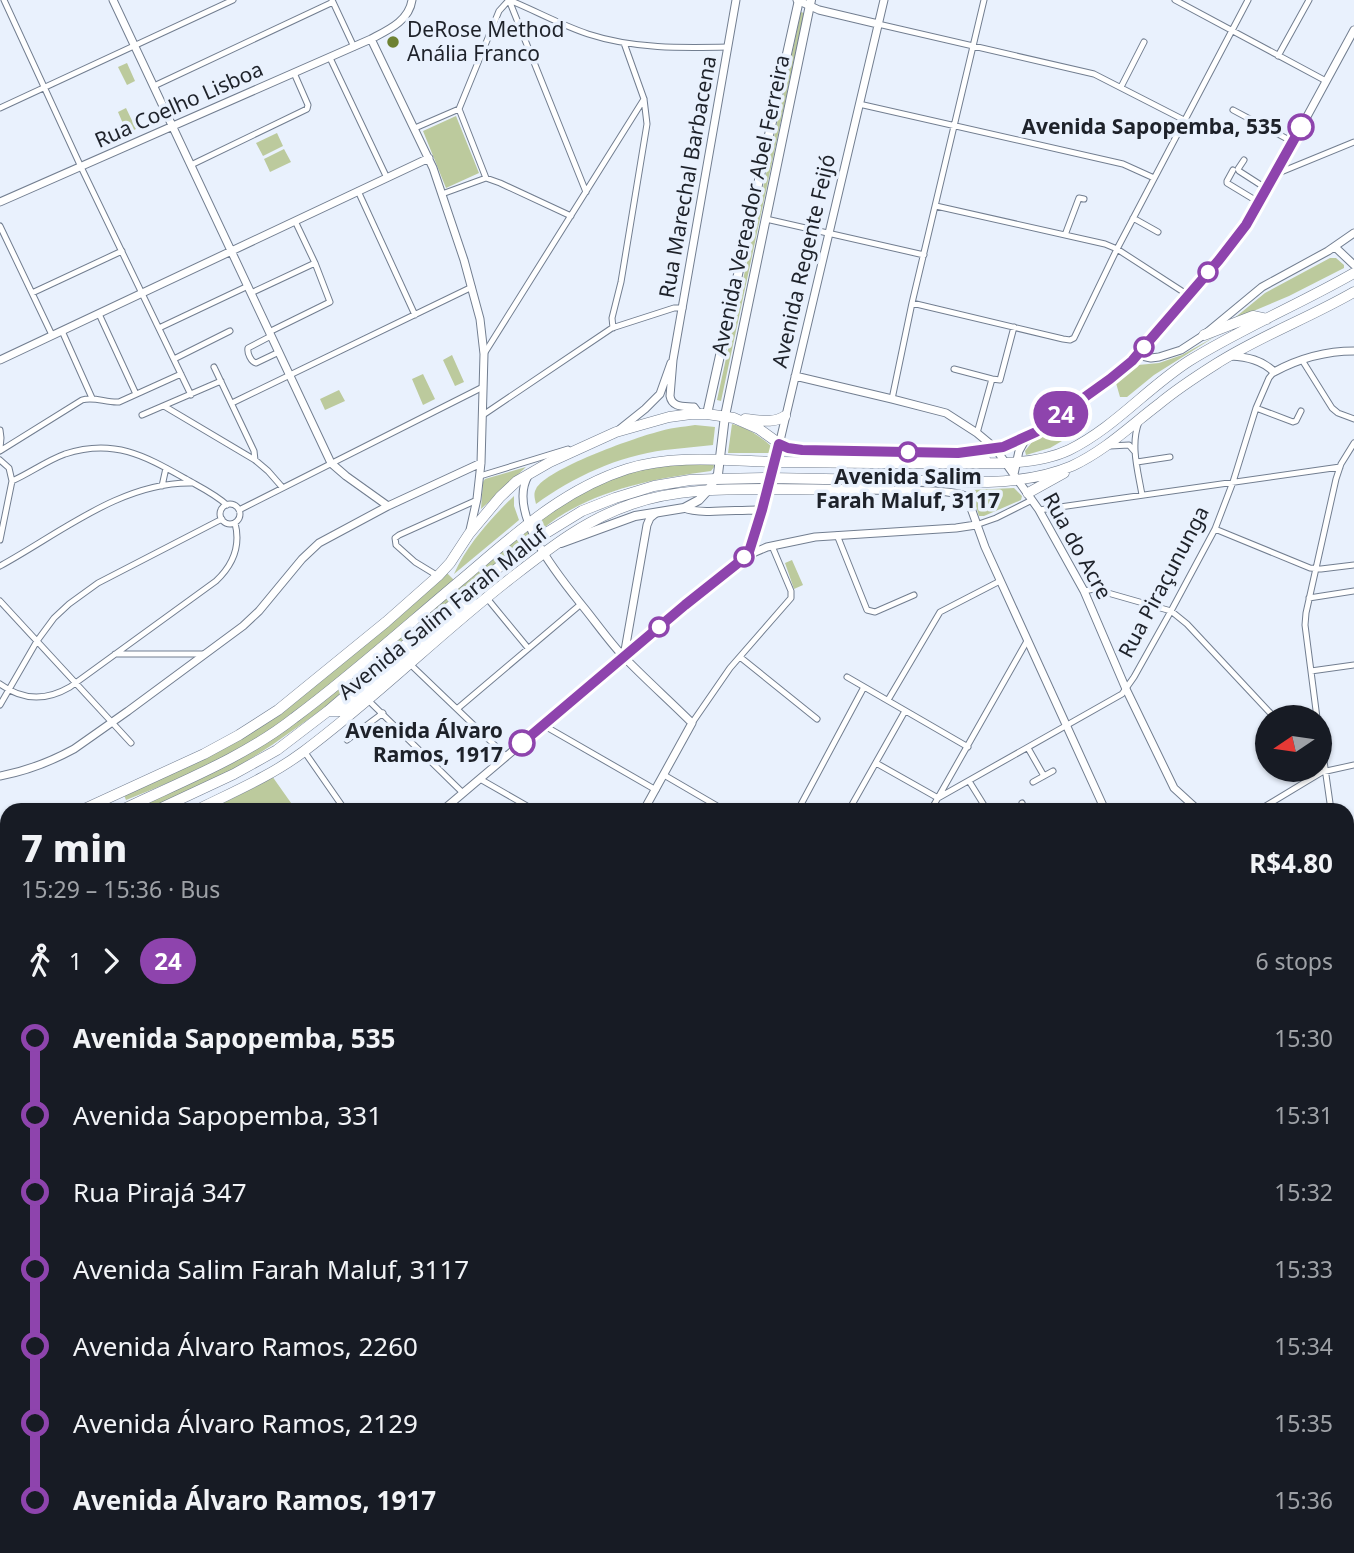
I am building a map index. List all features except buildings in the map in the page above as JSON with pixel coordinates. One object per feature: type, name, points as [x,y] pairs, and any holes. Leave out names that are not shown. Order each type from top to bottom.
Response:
[{"type":"highway","points":[[1011,463],[1054,456],[1067,451],[1123,414],[1187,363],[1354,273]]},
{"type":"highway","points":[[897,481],[989,482],[1050,474],[1072,466],[1124,434],[1160,402],[1230,356],[1354,292]]},
{"type":"highway","points":[[1204,335],[1253,316],[1267,319]]},
{"type":"highway","name":"Avenida Salim Farah Maluf","points":[[97,803],[204,754],[263,720],[386,622],[438,576],[500,497],[530,473],[616,432],[669,417],[703,414],[730,417],[759,429],[788,448],[958,453],[1011,463]]},
{"type":"highway","points":[[730,417],[770,421],[785,416]]},
{"type":"highway","name":"Avenida Salim Farah Maluf","points":[[136,803],[223,762],[287,724],[529,522],[583,487],[629,468],[688,460],[1011,463]]},
{"type":"highway","points":[[1030,497],[1072,466]]},
{"type":"highway","name":"Avenida Salim Farah Maluf","points":[[172,803],[277,750],[328,711],[536,538],[582,512],[654,486],[690,480],[771,478],[897,481]]},
{"type":"highway","name":"Avenida Salim Farah Maluf","points":[[211,803],[262,777],[304,751],[368,700],[482,601],[552,546],[590,521],[632,504],[709,489],[858,490],[897,481]]},
{"type":"highway","points":[[328,711],[339,711],[465,606],[482,601]]},
{"type":"highway","points":[[131,803],[157,793]]},
{"type":"main road","points":[[113,0],[331,463],[388,506]]},
{"type":"main road","name":"Rua Coelho Lisboa","points":[[0,202],[372,39],[401,22],[410,9],[412,0]]},
{"type":"main road","name":"Rua Marechal Barbacena","points":[[703,414],[694,407],[678,405],[670,400],[673,360],[736,0]]},
{"type":"main road","points":[[798,0],[811,3],[819,10],[878,24]]},
{"type":"main road","name":"Avenida Vereador Abel Ferreira","points":[[703,414],[798,0]]},
{"type":"main road","name":"Avenida Regente Feijó","points":[[748,555],[775,462],[884,0]]},
{"type":"main road","name":"Avenida Vereador Abel Ferreira","points":[[716,479],[811,3]]},
{"type":"main road","points":[[1011,463],[1020,447],[1036,432],[1110,379],[1137,355],[1219,260],[1260,203],[1354,30]]},
{"type":"main road","points":[[372,39],[429,158],[480,319],[484,354],[481,463],[469,534]]},
{"type":"main road","points":[[0,360],[429,158]]},
{"type":"main road","points":[[1137,355],[1151,358],[1181,349],[1204,335],[1262,287],[1335,247],[1353,232]]},
{"type":"main road","points":[[1335,247],[1354,265]]},
{"type":"main road","points":[[1230,356],[1244,356],[1258,361],[1273,373],[1302,360],[1354,351]]},
{"type":"main road","name":"Rua Marechal Barbacena","points":[[616,432],[660,394],[673,360]]},
{"type":"main road","points":[[795,376],[892,398],[951,415],[977,433],[1011,463],[1015,477]]},
{"type":"main road","points":[[958,453],[996,449],[1036,432]]},
{"type":"main road","points":[[0,776],[32,769],[57,758],[112,723],[251,620],[302,559],[319,543],[388,506],[481,463]]},
{"type":"main road","points":[[530,473],[523,485],[523,502],[543,553],[624,657],[692,723],[648,803]]},
{"type":"main road","name":"Rua do Acre","points":[[1015,477],[1039,510],[1084,591],[1126,689],[1174,788],[1190,803]]},
{"type":"main road","points":[[552,546],[635,516],[684,508],[699,500],[716,479]]},
{"type":"main road","name":"Avenida Salim Farah Maluf","points":[[858,490],[962,494],[967,497],[976,525]]},
{"type":"main road","points":[[684,508],[696,512],[762,510]]},
{"type":"main road","points":[[624,657],[647,525],[659,511]]},
{"type":"main road","points":[[451,803],[643,640],[748,555],[770,546],[806,538],[976,525],[1102,803]]},
{"type":"main road","points":[[756,530],[760,538],[770,546]]},
{"type":"main road","points":[[629,626],[633,635],[643,640]]},
{"type":"street","points":[[4,0],[191,395]]},
{"type":"street","points":[[0,108],[233,0]]},
{"type":"street","points":[[509,0],[579,31],[624,43],[680,48],[728,47]]},
{"type":"street","points":[[415,128],[458,109],[499,11],[509,0]]},
{"type":"street","points":[[509,0],[586,192]]},
{"type":"street","points":[[892,398],[984,0]]},
{"type":"street","points":[[1175,0],[1326,81]]},
{"type":"street","points":[[912,303],[1066,340],[1072,339],[1248,0]]},
{"type":"street","points":[[1278,56],[1308,0]]},
{"type":"street","points":[[154,86],[332,1],[354,47]]},
{"type":"street","points":[[878,24],[1087,73],[1121,87],[1184,120]]},
{"type":"street","points":[[1121,87],[1144,42]]},
{"type":"street","points":[[612,328],[647,133],[644,99],[624,43]]},
{"type":"street","points":[[330,58],[387,178]]},
{"type":"street","points":[[191,165],[307,109],[308,105],[294,73]]},
{"type":"street","points":[[484,354],[644,99]]},
{"type":"street","points":[[859,104],[1123,164],[1154,178]]},
{"type":"street","points":[[458,109],[486,178],[571,216]]},
{"type":"street","points":[[1233,110],[1293,142]]},
{"type":"street","points":[[1275,175],[1354,142]]},
{"type":"street","points":[[1244,160],[1238,171],[1267,189]]},
{"type":"street","points":[[1283,161],[1297,166]]},
{"type":"street","points":[[1233,170],[1227,183],[1260,203]]},
{"type":"street","points":[[442,194],[486,178]]},
{"type":"street","points":[[358,191],[415,315]]},
{"type":"street","points":[[1065,235],[1079,198],[1084,199]]},
{"type":"street","points":[[936,206],[1105,244],[1188,295]]},
{"type":"street","points":[[1133,218],[1158,232]]},
{"type":"street","points":[[766,219],[924,255]]},
{"type":"street","points":[[279,352],[256,363],[253,362],[248,348],[330,302],[295,221]]},
{"type":"street","points":[[0,226],[52,335]]},
{"type":"street","points":[[32,293],[122,251]]},
{"type":"street","points":[[159,328],[315,263]]},
{"type":"street","points":[[232,403],[472,287]]},
{"type":"street","points":[[483,415],[612,328],[674,308],[683,309]]},
{"type":"street","points":[[99,314],[136,394]]},
{"type":"street","points":[[954,369],[1000,379],[1014,327]]},
{"type":"street","points":[[62,331],[92,398]]},
{"type":"street","points":[[174,359],[230,331]]},
{"type":"street","points":[[1302,360],[1332,408],[1354,419]]},
{"type":"street","points":[[214,367],[254,451],[255,460]]},
{"type":"street","name":"Rua Piraçununga","points":[[1126,689],[1215,529],[1256,408],[1273,373]]},
{"type":"street","points":[[0,449],[82,400],[92,398],[116,402],[181,374]]},
{"type":"street","points":[[977,433],[992,379]]},
{"type":"street","points":[[142,415],[220,380]]},
{"type":"street","points":[[239,510],[483,387]]},
{"type":"street","points":[[164,406],[255,460],[282,487]]},
{"type":"street","points":[[1256,408],[1293,422],[1301,411]]},
{"type":"street","points":[[1140,419],[1135,433],[1135,452],[1142,495]]},
{"type":"street","points":[[0,430],[0,449]]},
{"type":"street","points":[[480,476],[591,442]]},
{"type":"street","points":[[1315,705],[1305,625],[1334,486],[1340,467],[1354,443]]},
{"type":"street","points":[[1105,447],[1124,444],[1131,446],[1135,452]]},
{"type":"street","points":[[12,481],[54,458],[78,450],[110,448],[152,459],[239,510]]},
{"type":"street","points":[[1137,461],[1170,457]]},
{"type":"street","points":[[0,460],[9,468],[12,481],[0,540]]},
{"type":"street","points":[[1039,510],[1340,467]]},
{"type":"street","points":[[162,486],[166,468]]},
{"type":"street","points":[[0,566],[103,507],[128,496],[162,486],[193,483]]},
{"type":"street","points":[[976,525],[996,518],[1030,497]]},
{"type":"street","points":[[438,576],[405,554],[396,545],[395,538],[477,499]]},
{"type":"street","points":[[227,505],[221,511],[222,519],[235,523]]},
{"type":"street","points":[[0,684],[26,697],[44,697],[58,693],[216,581],[224,574],[235,555],[235,523],[239,510]]},
{"type":"street","points":[[0,705],[37,641],[54,618],[85,591],[222,519]]},
{"type":"street","points":[[1215,529],[1316,569],[1354,565]]},
{"type":"street","points":[[837,535],[864,605],[870,612],[914,595]]},
{"type":"street","points":[[692,723],[718,684],[791,598],[791,591],[770,546]]},
{"type":"street","points":[[888,700],[940,612],[1000,580]]},
{"type":"street","points":[[1084,591],[1094,589],[1171,611],[1187,624],[1263,705]]},
{"type":"street","points":[[1309,598],[1354,592]]},
{"type":"street","points":[[0,601],[131,743]]},
{"type":"street","points":[[482,601],[528,648]]},
{"type":"street","points":[[457,709],[581,604]]},
{"type":"street","points":[[935,803],[1027,641]]},
{"type":"street","points":[[1019,655],[1032,653]]},
{"type":"street","points":[[115,654],[206,654]]},
{"type":"street","points":[[740,657],[817,719]]},
{"type":"street","points":[[409,663],[506,756]]},
{"type":"street","points":[[1311,671],[1354,665]]},
{"type":"street","points":[[847,677],[968,747]]},
{"type":"street","points":[[802,803],[864,687]]},
{"type":"street","points":[[938,798],[1117,698],[1126,689]]},
{"type":"street","points":[[368,700],[463,793]]},
{"type":"street","points":[[853,803],[905,711]]},
{"type":"street","points":[[347,740],[383,713]]},
{"type":"street","points":[[543,725],[656,790]]},
{"type":"street","points":[[1028,748],[1044,776]]},
{"type":"street","points":[[304,751],[340,803]]},
{"type":"street","points":[[876,763],[938,798]]},
{"type":"street","points":[[1332,769],[1354,765]]},
{"type":"street","points":[[1032,782],[1053,771]]},
{"type":"street","points":[[664,775],[710,803]]},
{"type":"street","points":[[951,777],[958,787]]},
{"type":"street","points":[[480,779],[522,803]]},
{"type":"street","points":[[969,781],[983,803]]},
{"type":"street","points":[[1271,803],[1305,782]]},
{"type":"street","points":[[1327,782],[1330,803]]},
{"type":"green space","points":[[801,12],[804,13],[721,401],[717,400]]},
{"type":"green space","points":[[127,63],[135,81],[127,85],[118,67]]},
{"type":"green space","points":[[126,108],[136,129],[127,133],[118,112]]},
{"type":"green space","points":[[456,116],[479,173],[446,188],[423,131]]},
{"type":"green space","points":[[277,133],[283,146],[263,156],[256,143]]},
{"type":"green space","points":[[284,149],[291,162],[270,172],[264,159]]},
{"type":"green space","points":[[1330,258],[1336,258],[1344,268],[1289,296],[1232,320],[1265,293]]},
{"type":"green space","points":[[1216,336],[1154,375],[1127,397],[1120,397],[1116,383],[1138,365],[1159,363],[1182,355]]},
{"type":"green space","points":[[452,355],[464,382],[455,386],[443,360]]},
{"type":"green space","points":[[423,374],[435,399],[423,405],[412,379]]},
{"type":"green space","points":[[339,390],[345,401],[325,410],[320,399]]},
{"type":"green space","points":[[732,424],[763,439],[772,447],[771,453],[728,453]]},
{"type":"green space","points":[[695,425],[715,427],[713,445],[630,457],[565,485],[536,504],[535,491],[556,472],[611,447],[646,435]]},
{"type":"green space","points":[[1053,427],[1062,441],[1050,448],[1026,455],[1025,451],[1032,442]]},
{"type":"green space","points":[[713,462],[714,467],[711,471],[651,481],[612,492],[557,518],[320,711],[272,745],[231,771],[163,803],[140,803],[268,739],[542,517],[603,481],[636,470]]},
{"type":"green space","points":[[526,467],[481,509],[485,479]]},
{"type":"green space","points":[[1014,488],[1022,496],[1021,500],[979,516],[971,490]]},
{"type":"green space","points":[[514,496],[519,520],[454,574],[480,532]]},
{"type":"green space","points":[[792,560],[803,585],[794,589],[785,563]]},
{"type":"green space","points":[[447,573],[454,580],[358,663],[283,721],[210,764],[126,800],[124,795],[270,720]]},
{"type":"green space","points":[[272,776],[291,803],[222,803]]},
{"type":"bus line","name":"24","points":[[522,743],[748,555],[779,444],[802,450],[958,453],[996,449],[1036,432],[1110,379],[1132,361],[1246,225],[1301,127]]},
{"type":"place","name":"DeRose Method Anália Franco","points":[[393,42]]},
{"type":"place","name":"Avenida Sapopemba, 535","points":[[1301,127]]},
{"type":"place","name":"Avenida Salim Farah Maluf, 3117","points":[[908,452]]},
{"type":"place","name":"Avenida Álvaro Ramos, 1917","points":[[522,743]]}]
